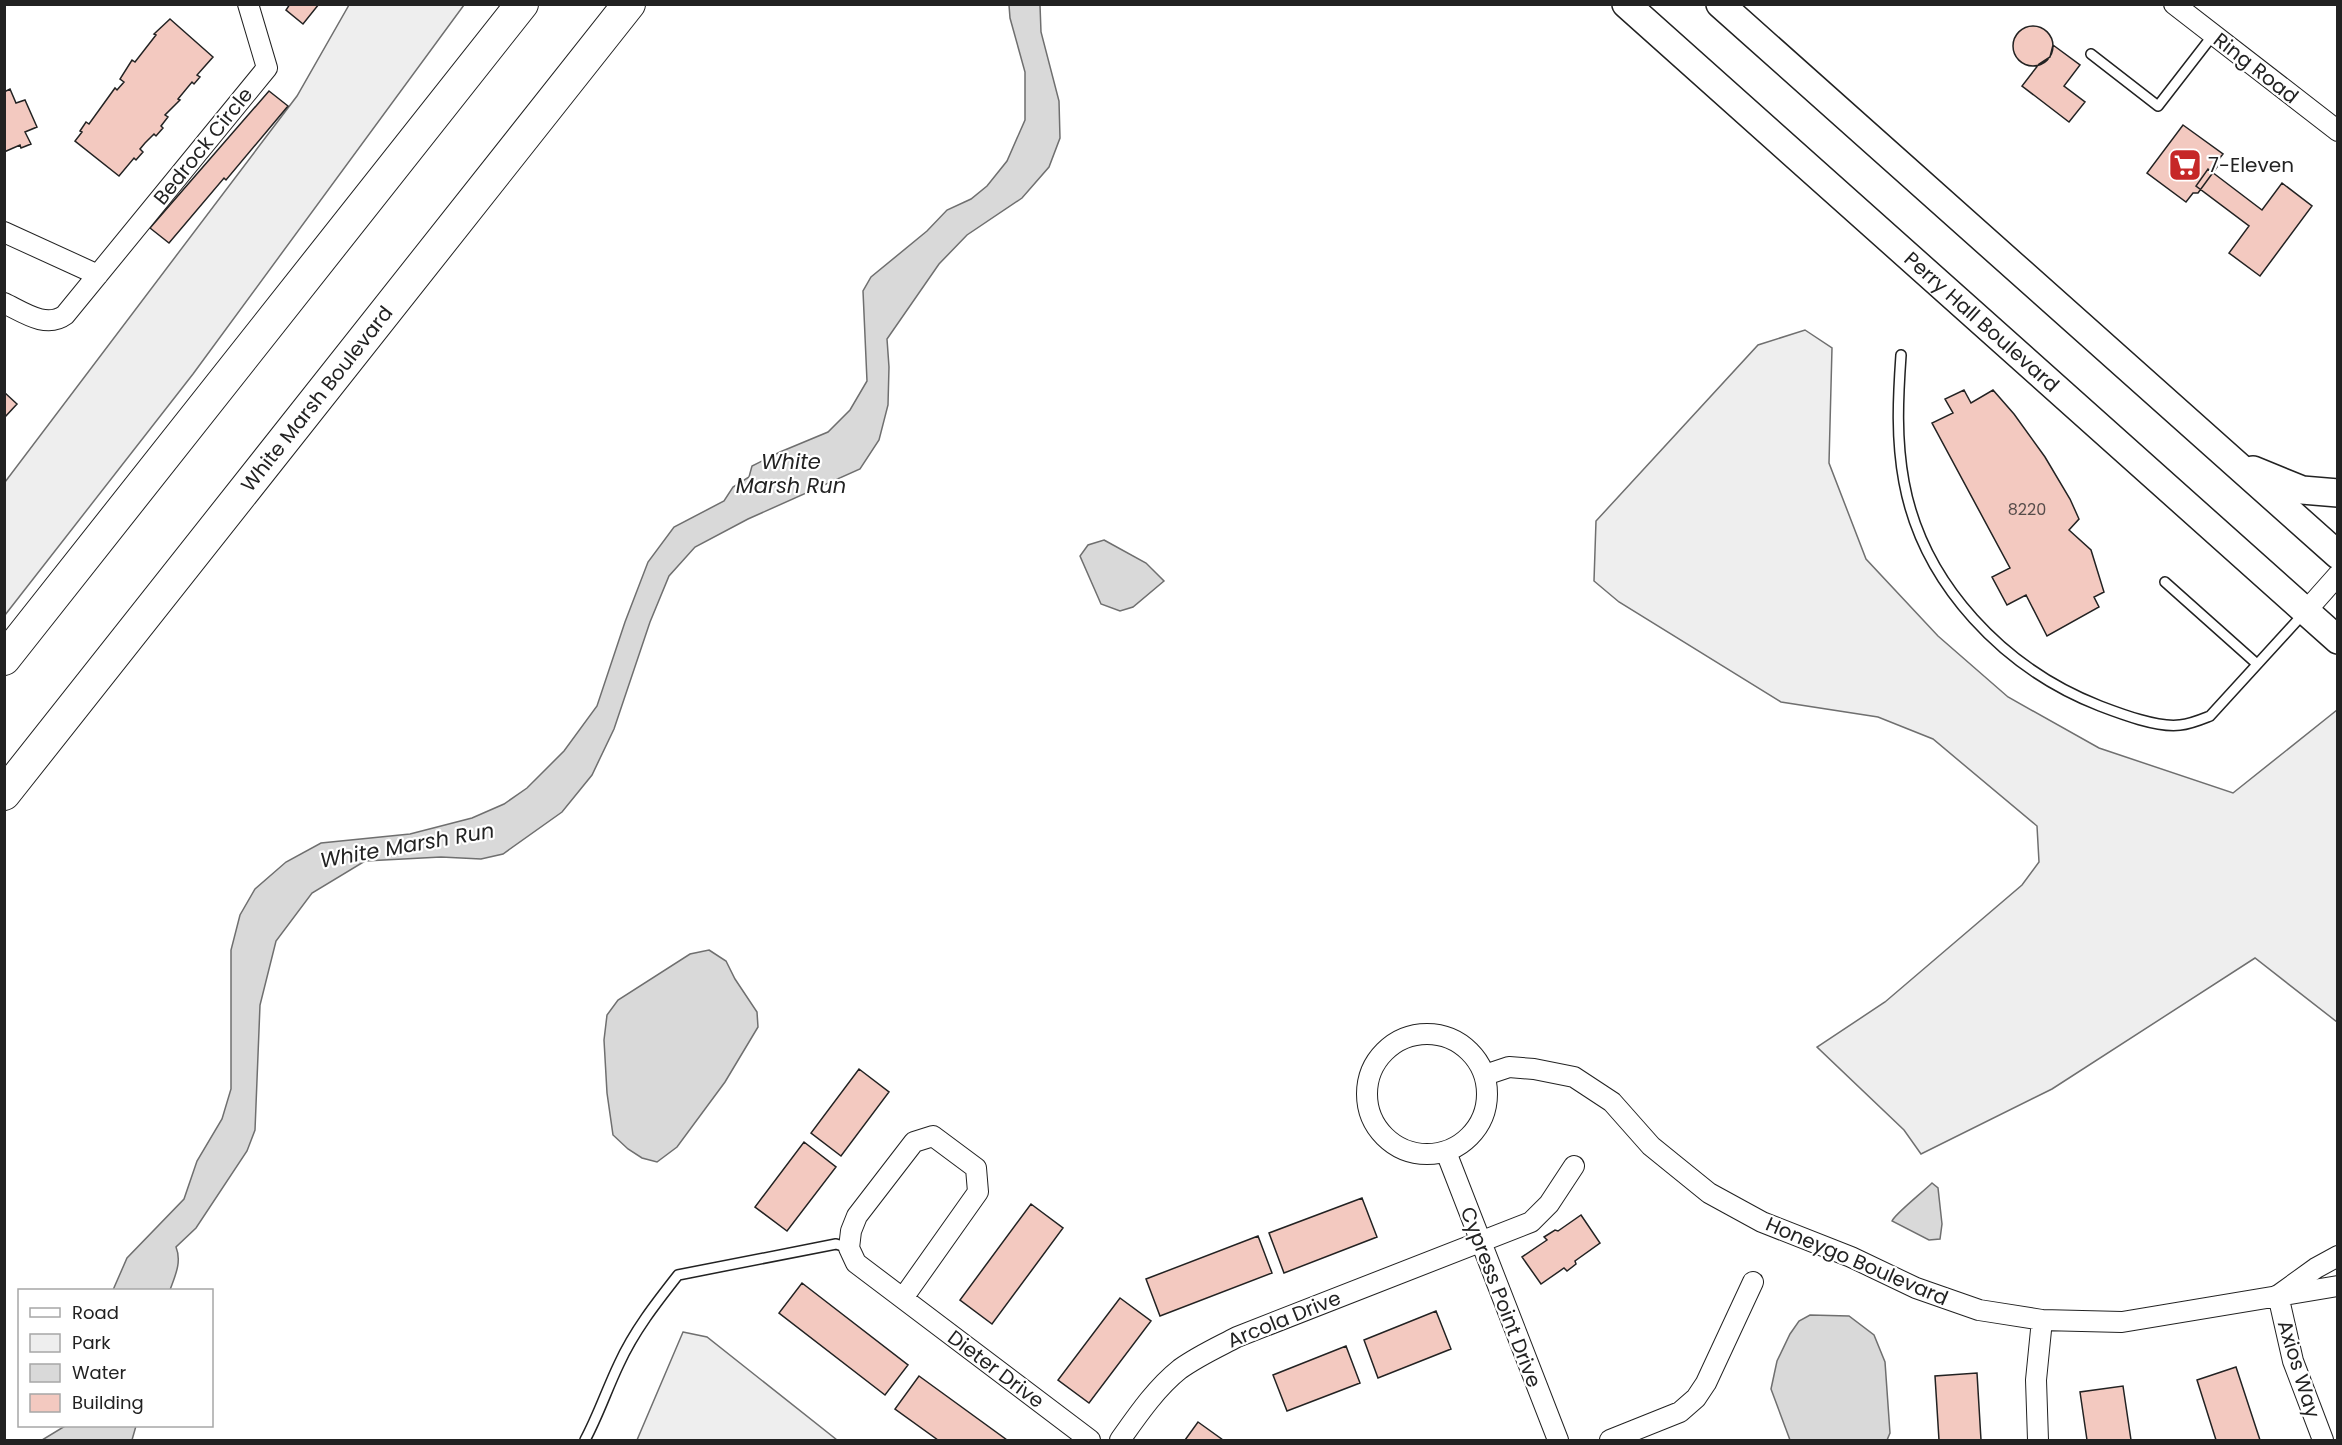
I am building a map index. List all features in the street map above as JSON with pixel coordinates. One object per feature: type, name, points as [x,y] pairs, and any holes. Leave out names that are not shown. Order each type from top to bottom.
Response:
[{"type":"highway","points":[[4,659],[522,4]]},
{"type":"highway","name":"White Marsh Boulevard","points":[[4,794],[631,4]]},
{"type":"main road","name":"Perry Hall Boulevard","points":[[1626,4],[2337,640]]},
{"type":"main road","points":[[1720,4],[2337,555]]},
{"type":"main road","points":[[2234,462],[2302,490],[2337,493]]},
{"type":"street","name":"Ring Road","points":[[2174,4],[2337,131]]},
{"type":"street","name":"Bedrock Circle","points":[[4,303],[37,319],[58,320],[65,315],[267,69],[248,5]]},
{"type":"street","points":[[4,232],[98,275]]},
{"type":"street","points":[[2306,611],[2337,574]]},
{"type":"street","points":[[1421,1034],[1442,1036],[1460,1044],[1475,1057],[1485,1075],[1488,1094],[1484,1114],[1475,1131],[1461,1144],[1446,1152],[1424,1154],[1405,1150],[1388,1140],[1376,1125],[1369,1107],[1368,1088],[1374,1068],[1388,1050],[1402,1040],[1421,1034]]},
{"type":"street","name":"Honeygo Boulevard","points":[[1485,1075],[1509,1067],[1534,1068],[1574,1077],[1612,1102],[1651,1146],[1709,1193],[1762,1222],[1851,1257],[1916,1288],[1978,1310],[2042,1320],[2122,1322],[2337,1286]]},
{"type":"street","points":[[849,1248],[851,1231],[857,1216],[914,1142],[933,1136],[976,1168],[978,1192],[903,1298]]},
{"type":"street","name":"Cypress Point Drive","points":[[1446,1152],[1479,1242],[1558,1440]]},
{"type":"street","name":"Arcola Drive","points":[[1120,1440],[1159,1390],[1179,1370],[1207,1352],[1237,1337],[1531,1222],[1549,1204],[1574,1166]]},
{"type":"street","name":"Dieter Drive","points":[[849,1248],[856,1263],[1090,1440]]},
{"type":"street","name":"Honeygo Boulevard","points":[[2278,1295],[2337,1256]]},
{"type":"street","points":[[1610,1440],[1680,1412],[1696,1398],[1706,1383],[1753,1282]]},
{"type":"street","name":"Axios Way","points":[[2278,1295],[2293,1361],[2323,1440]]},
{"type":"street","points":[[2038,1440],[2036,1380],[2042,1320]]},
{"type":"lane","points":[[2091,54],[2158,106],[2213,35]]},
{"type":"lane","points":[[1901,355],[1897,413],[1899,450],[1904,484],[1916,522],[1930,556],[1948,586],[1969,614],[2020,662],[2082,698],[2121,713],[2177,726],[2194,723],[2210,716],[2306,611]]},
{"type":"lane","points":[[2165,582],[2257,664]]},
{"type":"lane","points":[[585,1440],[636,1331],[678,1275],[836,1244],[849,1248]]},
{"type":"green space","points":[[349,5],[464,5],[193,374],[5,615],[5,482],[297,96]]},
{"type":"green space","points":[[1805,330],[1832,348],[1829,463],[1866,559],[1938,636],[2008,697],[2099,748],[2233,793],[2337,710],[2337,1022],[2255,958],[2052,1089],[1921,1154],[1904,1130],[1817,1047],[1885,1002],[2022,885],[2039,862],[2037,826],[1933,739],[1878,717],[1781,702],[1619,602],[1594,581],[1596,521],[1758,345]]},
{"type":"green space","points":[[683,1332],[707,1337],[837,1440],[637,1440]]},
{"type":"water","name":"White Marsh Run","points":[[1009,5],[1040,5],[1041,32],[1059,101],[1060,138],[1049,167],[1022,198],[967,235],[939,264],[887,339],[888,405],[879,440],[860,469],[748,519],[695,547],[669,576],[650,622],[614,729],[592,775],[562,812],[503,854],[481,859],[441,857],[365,861],[312,893],[276,941],[260,1005],[255,1130],[247,1151],[196,1228],[176,1247],[178,1264],[170,1289],[113,1289],[127,1258],[184,1199],[197,1161],[222,1119],[231,1089],[231,950],[240,915],[255,889],[286,862],[321,843],[410,834],[472,818],[504,804],[527,788],[564,751],[597,706],[648,562],[674,527],[724,501],[733,487],[749,477],[752,466],[828,432],[850,410],[867,381],[863,291],[871,277],[927,231],[947,210],[971,199],[987,186],[1007,161],[1025,120],[1025,72],[1010,18]]},
{"type":"water","points":[[1104,540],[1146,563],[1164,581],[1133,607],[1120,611],[1101,604],[1080,556],[1088,545]]},
{"type":"water","points":[[709,950],[726,961],[757,1012],[758,1027],[725,1082],[677,1147],[657,1162],[642,1158],[613,1135],[607,1093],[604,1040],[607,1015],[618,1000],[690,954]]},
{"type":"water","points":[[1932,1183],[1938,1188],[1942,1224],[1940,1239],[1929,1240],[1892,1221]]},
{"type":"water","points":[[1810,1315],[1849,1316],[1874,1335],[1885,1362],[1890,1433],[1887,1440],[1790,1440],[1771,1389],[1777,1361],[1790,1334],[1799,1321]]},
{"type":"water","points":[[63,1427],[136,1427],[132,1440],[42,1440]]},
{"type":"building","points":[[290,4],[319,4],[303,24],[286,10]]},
{"type":"building","points":[[170,19],[213,57],[197,75],[200,77],[194,84],[192,82],[178,99],[180,100],[165,115],[168,117],[161,126],[163,128],[145,143],[140,149],[143,152],[136,160],[134,158],[119,176],[75,141],[86,122],[89,124],[115,88],[117,90],[124,82],[120,79],[132,60],[135,62],[156,35],[154,34]]},
{"type":"building","points":[[2033,26],[2047,32],[2053,46],[2047,60],[2033,66],[2019,60],[2013,46],[2019,32]]},
{"type":"building","points":[[2053,45],[2080,65],[2064,86],[2085,102],[2069,122],[2022,86],[2039,64],[2050,57]]},
{"type":"building","points":[[10,89],[16,103],[25,100],[37,127],[25,132],[31,144],[21,148],[20,145],[4,152],[4,92]]},
{"type":"building","points":[[269,91],[288,106],[169,243],[150,228]]},
{"type":"building","name":"7-Eleven","points":[[2183,125],[2223,154],[2216,163],[2217,167],[2198,193],[2193,193],[2186,202],[2147,173]]},
{"type":"building","points":[[2208,169],[2262,210],[2282,183],[2312,206],[2260,276],[2229,253],[2249,226],[2196,186]]},
{"type":"building","points":[[1964,390],[1971,403],[1993,390],[2014,414],[2045,457],[2070,499],[2079,519],[2069,530],[2091,550],[2104,592],[2094,597],[2099,607],[2047,636],[2026,595],[2007,605],[1992,577],[2010,568],[1932,423],[1953,413],[1945,399]]},
{"type":"building","points":[[4,392],[17,404],[4,418]]},
{"type":"building","points":[[859,1069],[889,1092],[841,1156],[811,1133]]},
{"type":"building","points":[[804,1142],[836,1167],[787,1231],[755,1207]]},
{"type":"building","points":[[1362,1198],[1377,1237],[1284,1273],[1269,1233]]},
{"type":"building","points":[[1031,1204],[1063,1228],[992,1324],[960,1300]]},
{"type":"building","points":[[1581,1215],[1600,1243],[1575,1261],[1576,1264],[1567,1271],[1564,1268],[1541,1284],[1522,1257],[1547,1240],[1544,1237],[1555,1230],[1558,1231]]},
{"type":"building","points":[[1258,1236],[1272,1273],[1160,1316],[1146,1279]]},
{"type":"building","points":[[802,1283],[908,1365],[885,1395],[779,1313]]},
{"type":"building","points":[[1120,1298],[1151,1321],[1089,1403],[1058,1380]]},
{"type":"building","points":[[1436,1311],[1451,1349],[1378,1378],[1364,1340]]},
{"type":"building","points":[[1346,1346],[1360,1383],[1287,1411],[1273,1375]]},
{"type":"building","points":[[2236,1367],[2260,1440],[2216,1440],[2197,1380]]},
{"type":"building","points":[[1977,1373],[1981,1440],[1939,1440],[1935,1376]]},
{"type":"building","points":[[919,1376],[1007,1440],[938,1440],[895,1409]]},
{"type":"building","points":[[2123,1386],[2131,1440],[2087,1440],[2080,1392]]},
{"type":"building","points":[[1198,1422],[1223,1440],[1185,1440]]},
{"type":"place","name":"7-Eleven","points":[[2185,165]]}]
